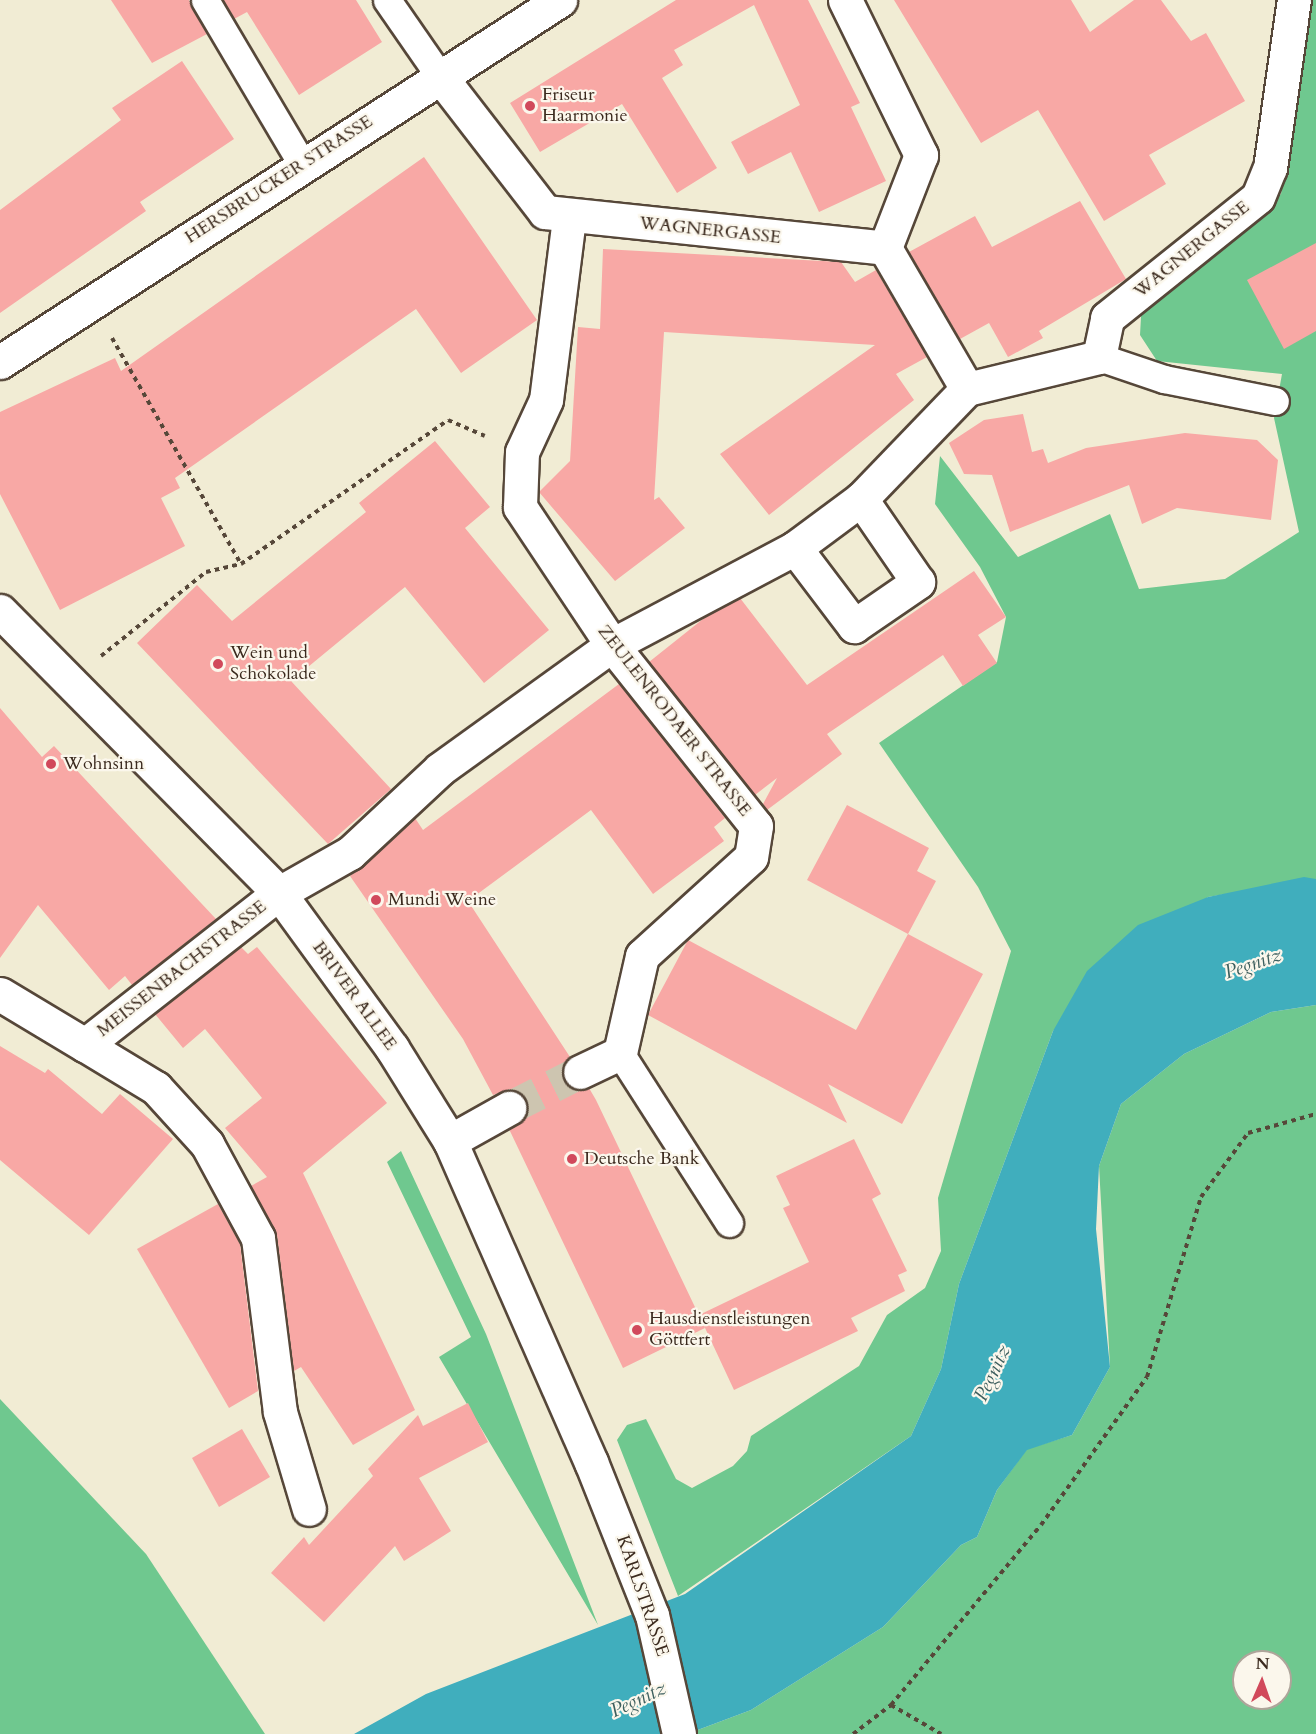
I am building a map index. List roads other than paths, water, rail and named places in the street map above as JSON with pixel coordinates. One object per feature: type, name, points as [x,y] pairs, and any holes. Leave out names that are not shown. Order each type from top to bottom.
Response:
[{"type":"street","name":"HERSBRUCKER STRASSE","points":[[0,362],[439,75],[560,0]]},
{"type":"street","points":[[845,0],[921,155],[885,248],[967,389],[1099,357]]},
{"type":"street","name":"WAGNERGASSE","points":[[1099,357],[1107,318],[1258,197],[1270,168],[1294,0]]},
{"type":"street","name":"WAGNERGASSE","points":[[439,75],[545,212],[569,218],[885,248]]},
{"type":"street","name":"ZEULENRODAER STRASSE","points":[[569,218],[546,400],[522,452],[520,507],[612,645],[756,826],[751,856],[642,956],[620,1053]]},
{"type":"street","name":"MEISSENBACHSTRASSE","points":[[85,1045],[279,893],[351,854],[440,769],[612,645],[795,548],[861,499],[967,389]]},
{"type":"street","points":[[795,548],[854,626],[918,582],[861,499]]},
{"type":"street","name":"BRIVER ALLEE","points":[[0,611],[279,893],[392,1048],[450,1141],[591,1461]]},
{"type":"street","name":"MEISSENBACHSTRASSE","points":[[0,994],[156,1088],[207,1144],[258,1238],[280,1412],[309,1509]]},
{"type":"street","points":[[580,1072],[620,1053]]},
{"type":"street","points":[[450,1141],[509,1108]]},
{"type":"street","name":"KARLSTRASSE","points":[[591,1461],[652,1615],[679,1734]]},
{"type":"lane","points":[[205,0],[303,166]]},
{"type":"lane","points":[[387,0],[439,75]]},
{"type":"lane","points":[[1099,357],[1164,379],[1275,401]]},
{"type":"lane","points":[[620,1053],[729,1222]]},
{"type":"water","name":"Pegnitz","points":[[1304,877],[1316,879],[1316,1005],[1271,1012],[1184,1054],[1121,1104],[1099,1166],[1096,1229],[1110,1367],[1072,1435],[1027,1450],[997,1490],[977,1537],[961,1545],[883,1627],[751,1710],[687,1734],[354,1734],[426,1694],[685,1594],[911,1436],[941,1369],[959,1284],[1053,1031],[1087,971],[1138,925],[1208,897]]},
{"type":"tunnel","points":[[509,1108],[580,1072]]},
{"type":"place","name":"Friseur Haarmonie","points":[[530,106]]},
{"type":"place","name":"Wein und Schokolade","points":[[218,664]]},
{"type":"place","name":"Wohnsinn","points":[[51,764]]},
{"type":"place","name":"Mundi Weine","points":[[376,900]]},
{"type":"place","name":"Deutsche Bank","points":[[572,1159]]},
{"type":"place","name":"Hausdienstleistungen Göttfert","points":[[637,1330]]}]
